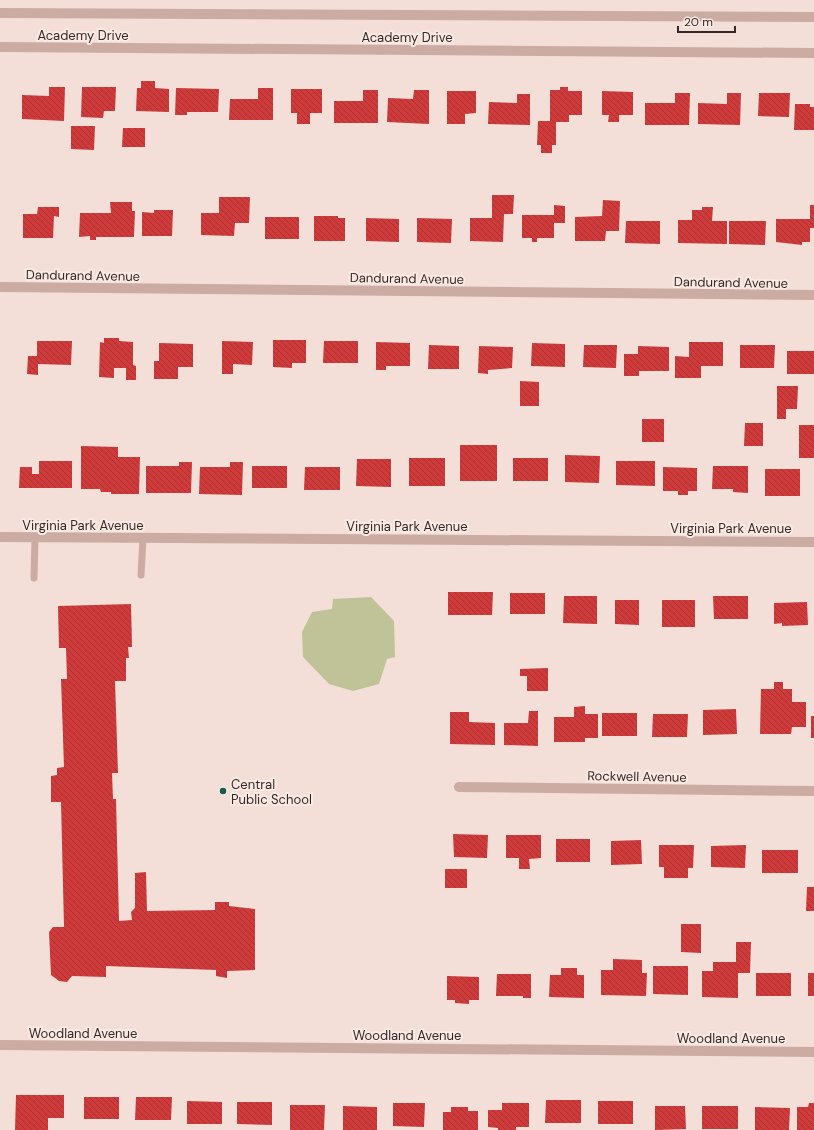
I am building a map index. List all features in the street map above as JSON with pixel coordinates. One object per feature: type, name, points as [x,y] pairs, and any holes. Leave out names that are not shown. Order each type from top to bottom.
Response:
[{"type":"street","name":"Academy Drive","points":[[0,13],[814,17]]},
{"type":"street","name":"Academy Drive","points":[[0,47],[814,53]]},
{"type":"street","name":"Dandurand Avenue","points":[[0,287],[814,295]]},
{"type":"street","name":"Virginia Park Avenue","points":[[0,537],[814,542]]},
{"type":"street","name":"Rockwell Avenue","points":[[459,787],[814,791]]},
{"type":"street","name":"Woodland Avenue","points":[[0,1045],[814,1052]]},
{"type":"lane","points":[[34,578],[35,537]]},
{"type":"lane","points":[[141,575],[143,538]]},
{"type":"green space","points":[[371,597],[394,621],[395,657],[387,659],[379,684],[353,691],[329,684],[303,657],[302,632],[312,612],[332,609],[333,599]]},
{"type":"building","points":[[141,81],[155,81],[155,88],[169,89],[169,112],[136,111],[137,88],[141,88]]},
{"type":"building","points":[[49,87],[65,87],[64,121],[22,119],[22,95],[49,96]]},
{"type":"building","points":[[82,87],[116,87],[115,111],[104,111],[103,118],[81,117]]},
{"type":"building","points":[[560,87],[568,87],[568,91],[582,91],[582,115],[569,115],[569,122],[556,122],[556,145],[552,145],[552,153],[541,153],[541,145],[537,145],[538,121],[550,121],[550,90],[560,90]]},
{"type":"building","points":[[176,88],[219,89],[218,112],[187,112],[187,115],[175,115]]},
{"type":"building","points":[[258,88],[273,88],[273,120],[229,120],[230,99],[258,99]]},
{"type":"building","points":[[291,89],[322,89],[322,113],[310,113],[310,124],[297,124],[297,113],[291,113]]},
{"type":"building","points":[[363,90],[378,90],[378,123],[334,123],[334,101],[363,101]]},
{"type":"building","points":[[414,90],[429,90],[429,124],[387,122],[388,98],[413,99]]},
{"type":"building","points":[[447,91],[476,91],[476,113],[465,114],[465,124],[447,124]]},
{"type":"building","points":[[602,91],[633,92],[633,115],[619,115],[619,122],[608,122],[609,115],[602,115]]},
{"type":"building","points":[[675,93],[690,93],[689,125],[645,125],[645,103],[675,103]]},
{"type":"building","points":[[727,93],[741,93],[740,125],[698,124],[698,103],[727,104]]},
{"type":"building","points":[[759,93],[790,93],[789,117],[758,116]]},
{"type":"building","points":[[517,94],[530,94],[530,125],[488,124],[489,102],[517,103]]},
{"type":"building","points":[[795,104],[810,104],[810,107],[814,107],[814,130],[794,130]]},
{"type":"building","points":[[71,126],[95,126],[94,150],[71,149]]},
{"type":"building","points":[[123,128],[145,128],[145,147],[122,147]]},
{"type":"building","points":[[492,195],[514,195],[513,214],[504,214],[503,242],[470,241],[470,218],[492,218]]},
{"type":"building","points":[[219,197],[250,197],[249,223],[235,223],[234,236],[201,235],[201,213],[219,213]]},
{"type":"building","points":[[603,200],[620,201],[619,231],[606,231],[605,241],[575,241],[575,217],[602,216]]},
{"type":"building","points":[[110,202],[132,202],[132,211],[135,211],[134,237],[96,237],[96,240],[90,240],[90,236],[79,237],[80,213],[111,213]]},
{"type":"building","points":[[554,205],[565,206],[565,223],[554,223],[554,238],[537,238],[537,242],[532,242],[532,238],[522,238],[522,215],[554,215]]},
{"type":"building","points":[[810,205],[814,205],[814,228],[810,228],[810,242],[802,242],[802,245],[776,242],[776,219],[810,219]]},
{"type":"building","points":[[38,207],[59,207],[59,217],[54,216],[53,238],[23,238],[23,214],[37,214]]},
{"type":"building","points":[[702,207],[713,207],[712,221],[727,221],[727,244],[678,243],[678,220],[692,220],[692,210],[702,210]]},
{"type":"building","points":[[154,210],[173,210],[172,236],[142,236],[142,212],[154,213]]},
{"type":"building","points":[[314,216],[338,216],[338,218],[345,218],[345,241],[314,241]]},
{"type":"building","points":[[265,217],[299,217],[299,239],[265,239]]},
{"type":"building","points":[[366,218],[399,219],[399,242],[366,241]]},
{"type":"building","points":[[417,218],[452,219],[451,243],[417,242]]},
{"type":"building","points":[[626,221],[660,221],[660,244],[625,243]]},
{"type":"building","points":[[729,221],[766,221],[765,245],[729,244]]},
{"type":"building","points":[[104,338],[119,338],[119,341],[133,342],[133,365],[136,366],[136,380],[126,380],[126,368],[114,368],[114,378],[99,377],[100,342],[104,343]]},
{"type":"building","points":[[273,340],[306,340],[306,363],[292,363],[292,368],[273,367]]},
{"type":"building","points":[[37,341],[72,341],[71,365],[38,364],[38,375],[27,374],[28,356],[37,356]]},
{"type":"building","points":[[222,341],[253,342],[252,365],[233,364],[233,374],[222,374]]},
{"type":"building","points":[[324,341],[358,341],[358,363],[323,363]]},
{"type":"building","points":[[376,342],[410,343],[410,366],[386,366],[386,370],[376,370]]},
{"type":"building","points":[[689,342],[723,342],[723,366],[701,366],[701,378],[675,378],[675,356],[689,357]]},
{"type":"building","points":[[159,343],[193,344],[193,367],[178,367],[178,379],[154,379],[154,361],[159,361]]},
{"type":"building","points":[[532,343],[565,344],[565,367],[531,366]]},
{"type":"building","points":[[429,345],[459,346],[459,369],[428,369]]},
{"type":"building","points":[[584,345],[617,345],[616,368],[583,367]]},
{"type":"building","points":[[740,345],[775,345],[774,368],[740,368]]},
{"type":"building","points":[[479,346],[513,347],[512,368],[488,370],[488,374],[478,373]]},
{"type":"building","points":[[638,346],[669,347],[669,371],[639,371],[639,376],[624,376],[624,354],[638,354]]},
{"type":"building","points":[[787,351],[814,351],[814,374],[787,374]]},
{"type":"building","points":[[520,381],[539,382],[539,406],[520,406]]},
{"type":"building","points":[[777,386],[798,386],[797,409],[786,409],[786,419],[777,419]]},
{"type":"building","points":[[642,419],[664,419],[664,442],[642,442]]},
{"type":"building","points":[[745,423],[763,423],[763,446],[744,446]]},
{"type":"building","points":[[799,425],[814,425],[814,458],[799,458]]},
{"type":"building","points":[[460,445],[497,445],[497,481],[460,481]]},
{"type":"building","points":[[81,446],[118,447],[118,457],[140,457],[139,494],[111,494],[111,492],[101,492],[100,489],[81,489]]},
{"type":"building","points":[[565,455],[600,456],[599,483],[565,482]]},
{"type":"building","points":[[409,458],[445,458],[445,486],[409,486]]},
{"type":"building","points":[[513,458],[548,458],[548,481],[513,481]]},
{"type":"building","points":[[357,459],[391,459],[391,487],[356,486]]},
{"type":"building","points":[[39,461],[72,461],[72,488],[19,488],[20,467],[32,467],[32,474],[39,474]]},
{"type":"building","points":[[616,461],[655,461],[655,486],[616,485]]},
{"type":"building","points":[[179,462],[192,462],[191,493],[146,493],[146,466],[179,466]]},
{"type":"building","points":[[230,462],[243,462],[242,495],[199,494],[200,467],[230,467]]},
{"type":"building","points":[[252,466],[287,466],[287,488],[252,488]]},
{"type":"building","points":[[713,466],[748,466],[748,493],[733,492],[733,489],[712,489]]},
{"type":"building","points":[[305,467],[340,467],[340,490],[304,490]]},
{"type":"building","points":[[663,467],[697,468],[697,491],[688,491],[688,495],[678,495],[678,491],[663,491]]},
{"type":"building","points":[[765,469],[800,469],[800,496],[765,496]]},
{"type":"building","points":[[448,592],[493,592],[492,615],[448,615]]},
{"type":"building","points":[[510,593],[545,593],[545,614],[510,614]]},
{"type":"building","points":[[564,596],[597,596],[597,624],[563,623]]},
{"type":"building","points":[[713,596],[748,596],[748,619],[714,619]]},
{"type":"building","points":[[615,600],[639,600],[639,625],[615,624]]},
{"type":"building","points":[[662,600],[695,600],[695,627],[662,627]]},
{"type":"building","points":[[807,602],[808,625],[782,626],[782,623],[774,624],[774,603]]},
{"type":"building","points":[[131,604],[132,647],[128,647],[129,658],[126,658],[126,681],[115,681],[118,773],[112,773],[113,799],[116,799],[119,921],[132,920],[131,912],[135,908],[135,873],[146,872],[147,911],[215,910],[215,902],[229,902],[229,906],[255,909],[255,970],[227,971],[227,978],[216,976],[216,970],[106,966],[106,977],[72,976],[67,982],[59,981],[51,975],[49,932],[53,927],[64,927],[61,802],[51,802],[51,776],[57,775],[57,768],[64,767],[61,679],[67,679],[66,648],[59,648],[58,606]]},
{"type":"building","points":[[548,668],[548,691],[527,691],[527,676],[520,676],[520,669]]},
{"type":"building","points":[[774,682],[783,682],[783,689],[792,689],[792,702],[806,702],[806,727],[792,727],[791,734],[760,734],[761,689],[774,689]]},
{"type":"building","points":[[585,706],[585,714],[598,714],[598,738],[585,738],[585,742],[554,742],[554,717],[574,717],[574,707]]},
{"type":"building","points":[[736,709],[737,734],[703,735],[703,710]]},
{"type":"building","points":[[529,711],[538,711],[538,746],[504,745],[504,723],[528,723]]},
{"type":"building","points":[[450,712],[469,712],[469,722],[495,723],[495,745],[450,744]]},
{"type":"building","points":[[602,713],[637,713],[637,736],[602,736]]},
{"type":"building","points":[[653,714],[688,714],[687,737],[652,737]]},
{"type":"building","points":[[811,716],[814,716],[814,738],[811,738]]},
{"type":"building","points":[[453,834],[488,835],[487,858],[454,857]]},
{"type":"building","points":[[506,835],[541,835],[541,858],[529,859],[530,869],[519,869],[519,858],[506,858]]},
{"type":"building","points":[[556,839],[590,839],[590,862],[556,862]]},
{"type":"building","points":[[641,840],[642,864],[611,865],[611,841]]},
{"type":"building","points":[[659,845],[694,845],[693,868],[688,868],[688,878],[664,878],[664,867],[659,867]]},
{"type":"building","points":[[746,845],[745,868],[711,867],[711,846]]},
{"type":"building","points":[[762,850],[798,850],[798,873],[762,873]]},
{"type":"building","points":[[445,869],[467,869],[467,888],[445,888]]},
{"type":"building","points":[[807,887],[814,887],[814,911],[806,911]]},
{"type":"building","points":[[681,924],[701,924],[701,953],[681,952]]},
{"type":"building","points":[[736,942],[751,942],[750,973],[738,973],[738,998],[702,997],[702,971],[713,971],[713,962],[736,962]]},
{"type":"building","points":[[613,959],[642,960],[642,973],[647,973],[646,996],[601,995],[601,970],[613,970]]},
{"type":"building","points":[[653,966],[688,966],[688,995],[653,994]]},
{"type":"building","points":[[561,968],[577,968],[577,975],[584,975],[584,998],[549,997],[550,975],[561,975]]},
{"type":"building","points":[[756,973],[791,973],[791,996],[756,996]]},
{"type":"building","points":[[808,973],[814,973],[814,996],[808,996]]},
{"type":"building","points":[[497,974],[531,974],[531,998],[523,998],[523,996],[496,996]]},
{"type":"building","points":[[447,976],[479,977],[479,1000],[469,1000],[469,1004],[455,1003],[455,1000],[447,1000]]},
{"type":"building","points":[[16,1095],[64,1095],[64,1118],[48,1118],[48,1130],[15,1130]]},
{"type":"building","points":[[84,1097],[119,1097],[119,1119],[84,1119]]},
{"type":"building","points":[[136,1097],[172,1097],[171,1120],[135,1120]]},
{"type":"building","points":[[546,1100],[581,1100],[581,1123],[545,1123]]},
{"type":"building","points":[[187,1101],[222,1102],[222,1124],[187,1124]]},
{"type":"building","points":[[598,1101],[633,1101],[633,1124],[598,1124]]},
{"type":"building","points":[[237,1102],[272,1102],[272,1125],[237,1124]]},
{"type":"building","points":[[393,1103],[425,1103],[424,1127],[393,1126]]},
{"type":"building","points":[[502,1103],[529,1103],[529,1127],[516,1127],[516,1130],[498,1130],[498,1128],[488,1127],[488,1110],[502,1110]]},
{"type":"building","points":[[809,1103],[814,1103],[814,1130],[797,1130],[797,1107],[808,1107]]},
{"type":"building","points":[[290,1105],[325,1105],[324,1130],[290,1130]]},
{"type":"building","points":[[343,1106],[377,1107],[377,1130],[343,1130]]},
{"type":"building","points":[[655,1106],[685,1106],[686,1129],[655,1130]]},
{"type":"building","points":[[702,1106],[738,1106],[738,1129],[702,1129]]},
{"type":"building","points":[[451,1107],[468,1107],[468,1111],[478,1111],[478,1130],[443,1130],[443,1112],[451,1112]]},
{"type":"building","points":[[755,1107],[790,1108],[789,1130],[755,1130]]},
{"type":"place","name":"Central Public School","points":[[223,791]]}]
